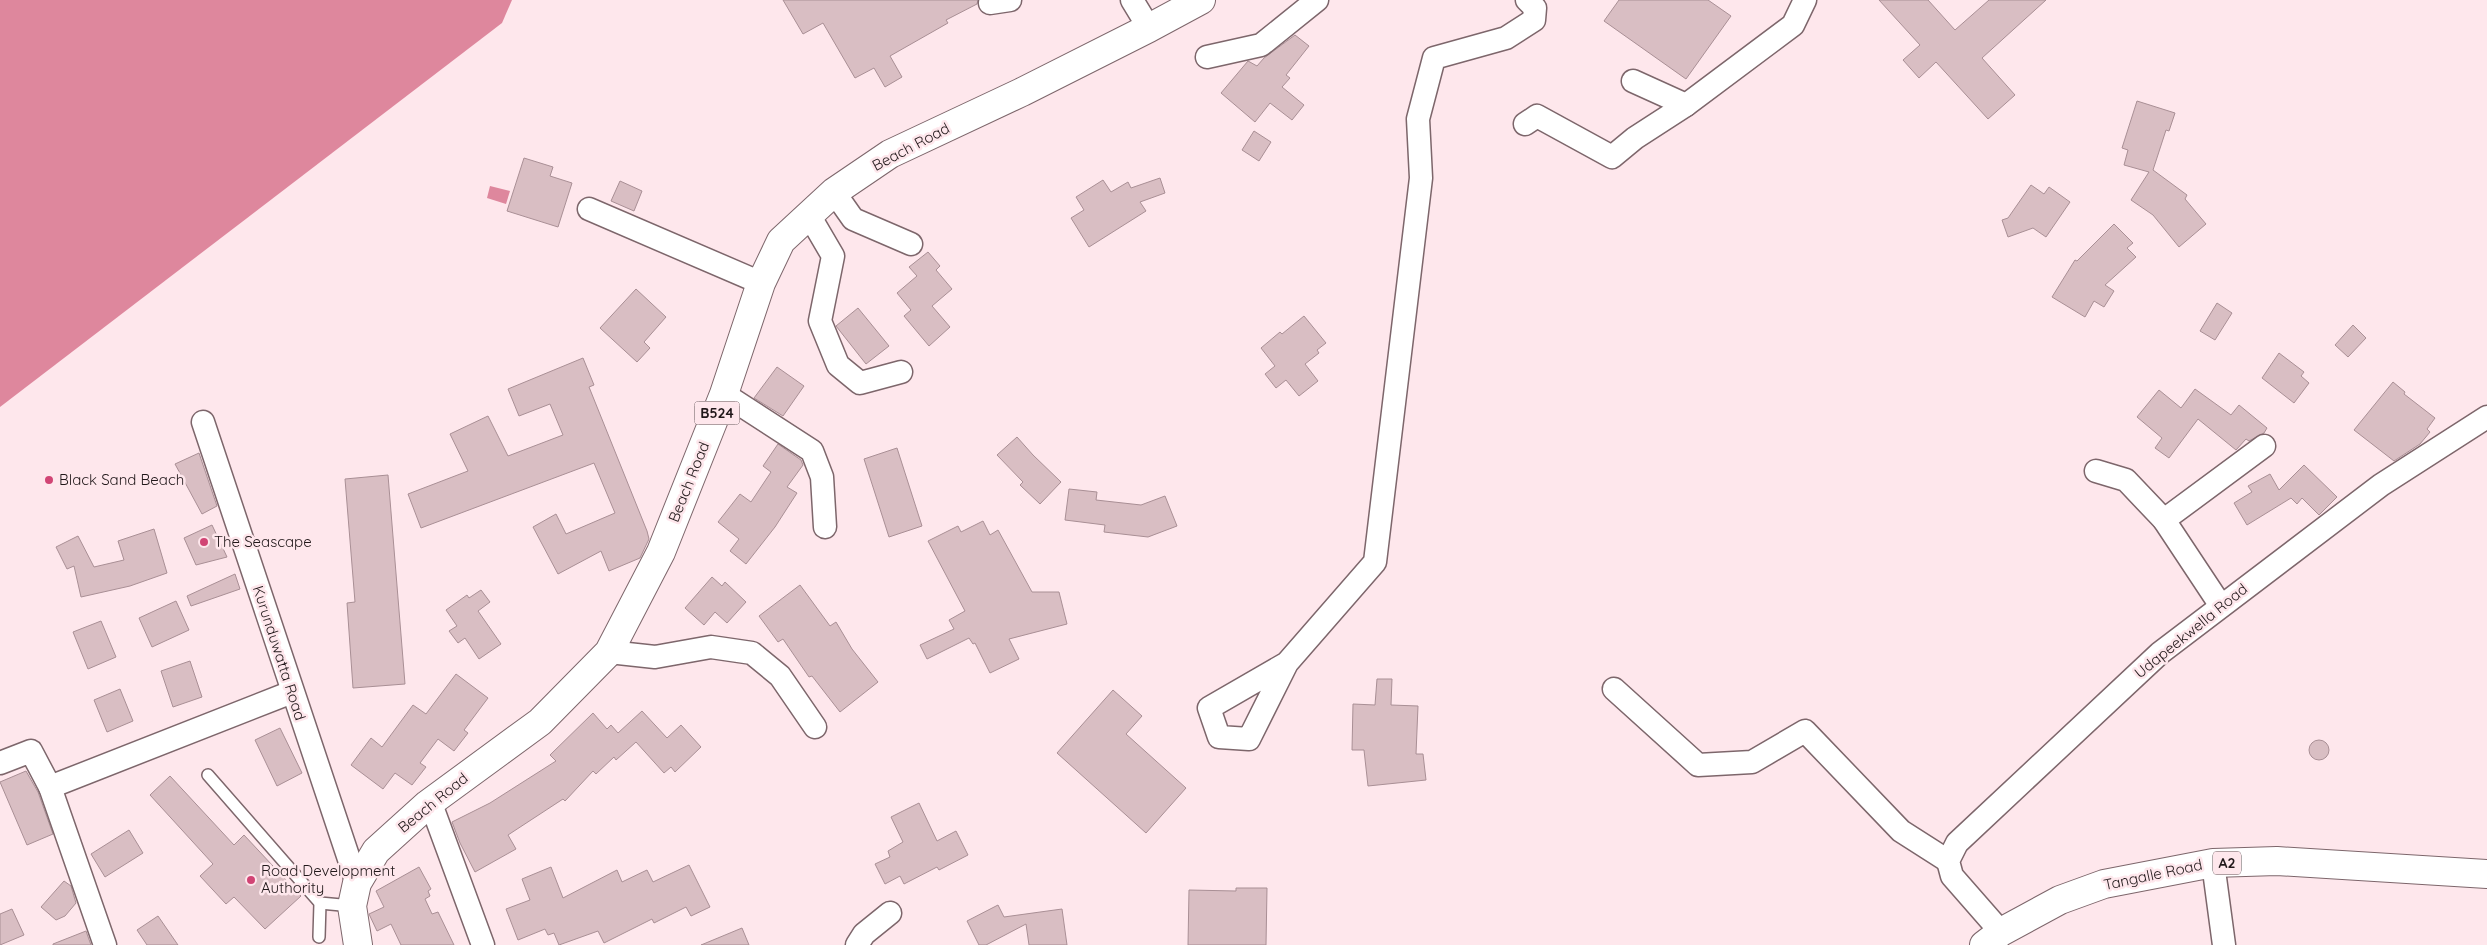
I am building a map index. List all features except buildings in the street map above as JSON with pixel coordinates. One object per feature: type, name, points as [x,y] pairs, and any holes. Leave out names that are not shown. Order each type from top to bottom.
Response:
[{"type":"main road","name":"Beach Road","points":[[354,894],[376,852],[428,804],[540,722],[609,652],[660,552],[724,394],[761,283],[781,241],[834,192],[890,154],[1149,28],[1201,0]]},
{"type":"main road","name":"Tangalle Road","points":[[1992,939],[2060,900],[2104,884],[2213,863],[2277,861],[2487,874]]},
{"type":"main road","points":[[354,894],[358,945]]},
{"type":"street","points":[[1207,57],[1261,45],[1317,0]]},
{"type":"street","points":[[1287,663],[1375,562],[1421,178],[1418,119],[1434,58],[1506,38],[1534,20],[1535,8],[1527,0]]},
{"type":"street","points":[[1525,124],[1537,116],[1612,157],[1635,138],[1686,105],[1793,25],[1805,0]]},
{"type":"street","points":[[1134,1],[1149,28]]},
{"type":"street","points":[[1634,81],[1686,105]]},
{"type":"street","points":[[834,192],[852,219],[911,244]]},
{"type":"street","points":[[589,210],[761,283]]},
{"type":"street","points":[[809,215],[833,256],[820,322],[838,365],[860,383],[902,372]]},
{"type":"street","points":[[724,394],[812,451],[822,477],[825,527]]},
{"type":"street","name":"Udapeekwella Road","points":[[1948,861],[1957,843],[2152,659],[2381,485],[2487,417]]},
{"type":"street","name":"Kurunduwatta Road","points":[[203,422],[292,692],[354,894]]},
{"type":"street","points":[[2164,520],[2264,446]]},
{"type":"street","points":[[2096,471],[2126,480],[2164,520],[2221,606]]},
{"type":"street","points":[[609,652],[655,657],[712,647],[752,652],[780,676],[815,727]]},
{"type":"street","points":[[1614,688],[1698,765],[1752,762],[1804,731],[1901,831],[1948,861],[1952,876],[1992,939]]},
{"type":"street","points":[[50,787],[292,692]]},
{"type":"street","points":[[0,764],[31,751],[50,787],[105,945]]},
{"type":"street","points":[[428,804],[434,812],[483,945]]},
{"type":"street","points":[[2213,863],[2224,945]]},
{"type":"street","points":[[857,945],[864,934],[890,913]]},
{"type":"lane","points":[[208,775],[320,903],[319,936]]},
{"type":"lane","points":[[320,903],[354,894]]},
{"type":"shaded area","points":[[0,0],[512,0],[502,23],[0,407]]},
{"type":"shaded area","points":[[490,186],[510,191],[506,204],[487,198]]},
{"type":"place","name":"Black Sand Beach","points":[[49,480]]},
{"type":"place","name":"The Seascape","points":[[204,542]]},
{"type":"place","name":"Road Development Authority","points":[[251,880]]}]
